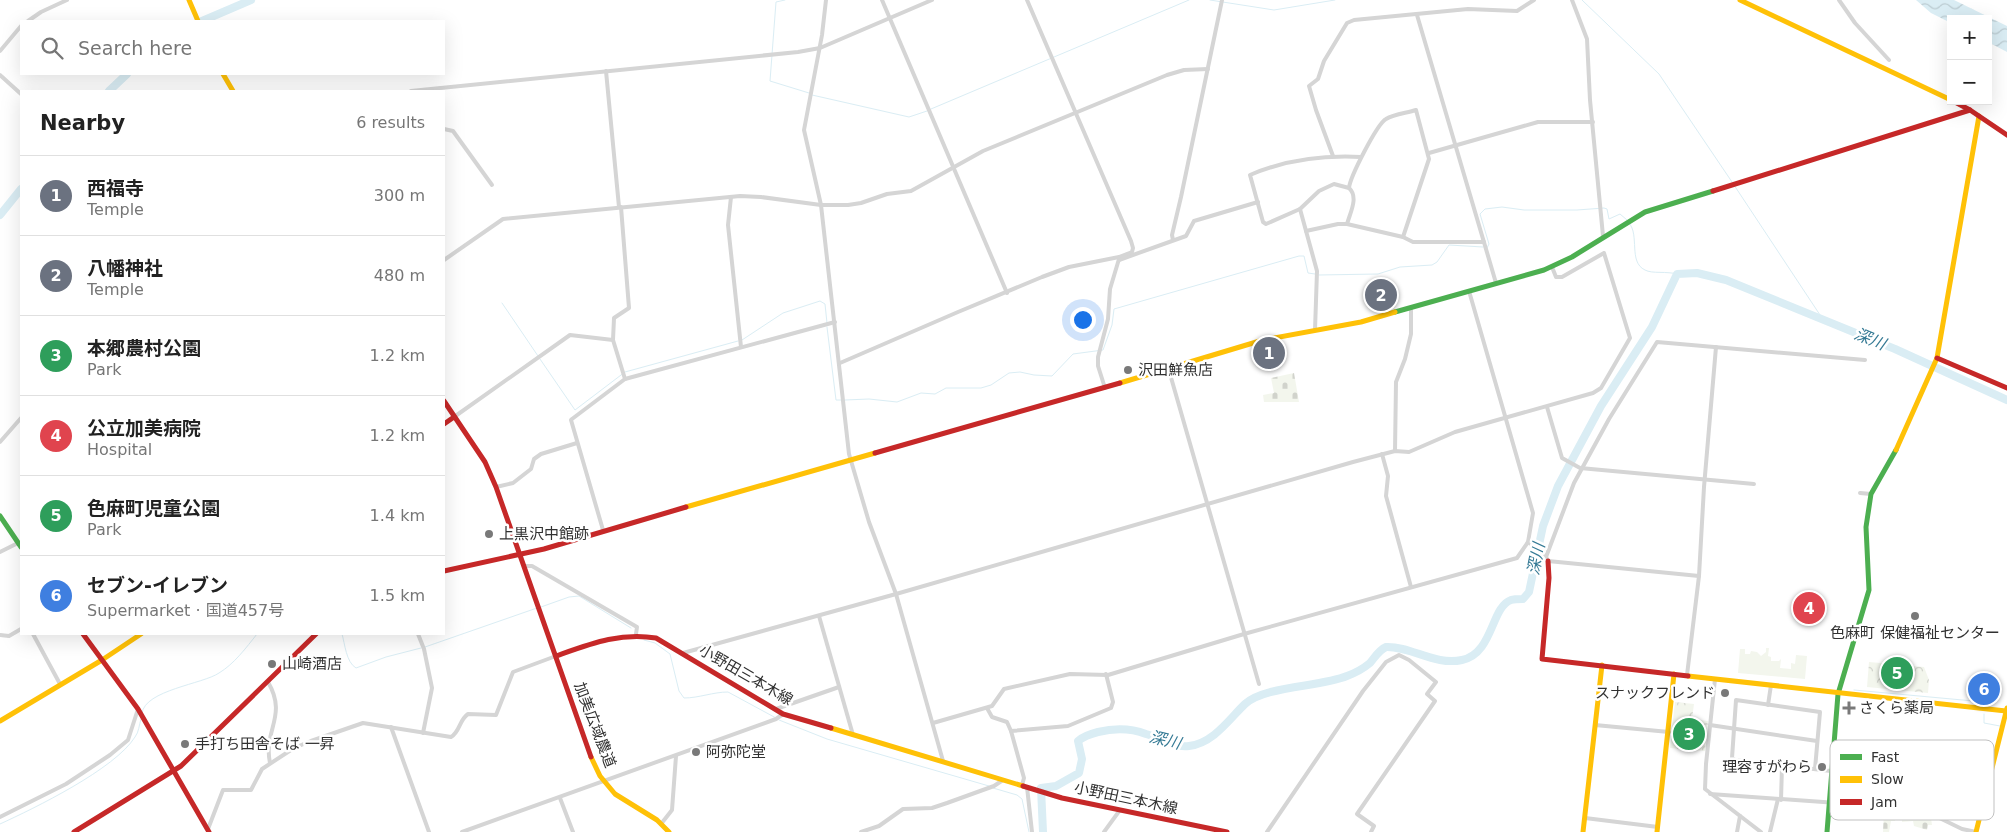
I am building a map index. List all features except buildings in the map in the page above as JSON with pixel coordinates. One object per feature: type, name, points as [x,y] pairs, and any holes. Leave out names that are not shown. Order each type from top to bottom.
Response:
[{"type":"main road","points":[[1740,0],[1947,99]]},
{"type":"main road","points":[[189,1],[198,20]]},
{"type":"main road","points":[[224,75],[232,90]]},
{"type":"main road","points":[[1960,105],[2007,135]]},
{"type":"main road","points":[[445,571],[573,541],[603,530],[1105,388],[1168,367],[1263,340],[1361,322],[1552,267],[1572,257],[1603,236],[1645,212],[1970,110]]},
{"type":"main road","points":[[1834,740],[1838,694],[1869,590],[1866,528],[1871,494],[1895,452],[1936,360],[1979,116]]},
{"type":"main road","points":[[1936,360],[2007,388]]},
{"type":"main road","points":[[445,403],[485,462],[496,487],[556,656]]},
{"type":"main road","points":[[445,423],[454,417]]},
{"type":"main road","points":[[0,516],[20,545]]},
{"type":"main road","points":[[1546,558],[1549,578],[1542,659],[1838,694],[2007,710],[1994,761]]},
{"type":"main road","name":"小野田三本木線","points":[[556,656],[616,636],[636,634],[656,638],[783,714],[1045,793],[1227,832]]},
{"type":"main road","points":[[84,635],[139,711],[209,831]]},
{"type":"main road","points":[[0,721],[102,660],[140,635]]},
{"type":"main road","points":[[74,832],[180,766],[315,635]]},
{"type":"main road","name":"加美広域農道","points":[[556,656],[592,759],[605,782],[615,794],[661,824],[669,832]]},
{"type":"main road","points":[[1583,832],[1602,665]]},
{"type":"main road","points":[[1657,829],[1674,674]]},
{"type":"main road","points":[[1827,832],[1830,804]]},
{"type":"street","points":[[29,20],[41,12],[67,0]]},
{"type":"street","points":[[826,0],[820,48],[804,130],[821,205],[850,460],[869,522],[896,594],[944,761]]},
{"type":"street","points":[[882,0],[1007,293]]},
{"type":"street","points":[[421,90],[769,55],[820,48],[932,0]]},
{"type":"street","points":[[1027,0],[1133,248],[1132,252],[1119,258],[1110,289],[1108,319],[1100,348],[1098,366],[1105,388]]},
{"type":"street","points":[[1333,156],[1316,110],[1310,86],[1318,79],[1324,62],[1347,23],[1354,20],[1468,10],[1517,11],[1534,0]]},
{"type":"street","points":[[1572,0],[1587,39],[1603,236]]},
{"type":"street","points":[[1839,0],[1855,23],[1889,60]]},
{"type":"street","points":[[1173,240],[1172,235],[1221,2]]},
{"type":"street","points":[[1417,14],[1496,283]]},
{"type":"street","points":[[0,51],[20,27]]},
{"type":"street","points":[[445,259],[503,219],[751,196],[821,205],[861,203],[887,194],[911,191],[983,151],[1077,114],[1167,75],[1184,70],[1208,69]]},
{"type":"street","points":[[606,71],[629,308],[614,318],[613,340],[625,379]]},
{"type":"street","points":[[0,75],[20,93]]},
{"type":"street","points":[[1347,224],[1354,197],[1349,188],[1352,176],[1358,168],[1361,157],[1383,121],[1416,110],[1429,153],[1428,165],[1403,237]]},
{"type":"street","points":[[1429,153],[1538,122],[1593,122]]},
{"type":"street","points":[[445,129],[454,131],[492,185]]},
{"type":"street","points":[[1349,188],[1334,184],[1319,191],[1300,209],[1266,224],[1263,222],[1250,174],[1311,157],[1361,157]]},
{"type":"street","points":[[731,197],[728,225],[741,347]]},
{"type":"street","points":[[840,363],[1069,267],[1119,258],[1187,236],[1194,221],[1258,202]]},
{"type":"street","points":[[1300,209],[1316,272],[1315,330]]},
{"type":"street","points":[[1306,231],[1338,224],[1347,224],[1403,237],[1413,242],[1485,244]]},
{"type":"street","points":[[683,653],[819,616],[1382,454],[1416,450],[1455,432],[1593,393],[1600,388],[1630,338],[1604,253],[1562,277],[1556,277],[1552,267]]},
{"type":"street","points":[[933,723],[987,708],[996,703],[1004,689],[1070,674],[1106,674],[1117,672],[1244,634],[1514,559],[1528,542],[1533,513],[1468,291]]},
{"type":"street","points":[[1395,451],[1396,382],[1405,359],[1412,328],[1411,309]]},
{"type":"street","points":[[603,530],[571,420],[625,379],[835,322]]},
{"type":"street","points":[[454,417],[570,335],[590,339],[613,340]]},
{"type":"street","points":[[1546,558],[1561,513],[1580,468],[1657,342],[1865,360]]},
{"type":"street","points":[[1687,675],[1699,576],[1704,480],[1716,347]]},
{"type":"street","points":[[1168,367],[1259,684]]},
{"type":"street","points":[[1548,407],[1563,459],[1580,468],[1640,472],[1754,484]]},
{"type":"street","points":[[0,442],[20,419]]},
{"type":"street","points":[[496,487],[513,483],[531,470],[534,459],[541,454],[577,443]]},
{"type":"street","points":[[1382,454],[1388,476],[1386,496],[1411,587]]},
{"type":"street","points":[[1860,493],[1871,494]]},
{"type":"street","points":[[1528,542],[1546,558],[1699,576]]},
{"type":"street","points":[[0,552],[20,545]]},
{"type":"street","points":[[525,566],[532,566],[637,627],[636,634]]},
{"type":"street","points":[[819,616],[853,734]]},
{"type":"street","points":[[0,635],[9,636],[20,630]]},
{"type":"street","points":[[34,635],[60,684]]},
{"type":"street","points":[[418,635],[424,650],[432,688],[423,733]]},
{"type":"street","points":[[1267,832],[1363,691],[1386,662],[1399,655],[1409,660],[1436,682],[1427,694],[1435,701],[1357,814],[1374,826],[1370,832]]},
{"type":"street","points":[[209,831],[223,790],[251,790],[260,771],[294,748],[363,723],[450,737],[457,731],[462,720],[468,714],[496,715],[511,673],[556,656]]},
{"type":"street","points":[[1011,731],[1068,726],[1111,708],[1113,702],[1106,674]]},
{"type":"street","points":[[1715,679],[1705,789],[1761,832]]},
{"type":"street","points":[[268,682],[274,692],[277,707],[269,743],[270,763]]},
{"type":"street","points":[[1768,705],[1771,685]]},
{"type":"street","points":[[776,709],[839,687]]},
{"type":"street","points":[[1815,769],[1820,712],[1736,700],[1732,758],[1735,760],[1830,771]]},
{"type":"street","points":[[987,708],[992,717],[1004,719],[1011,731],[1024,778],[1032,832]]},
{"type":"street","points":[[0,817],[66,784],[110,755],[128,740],[139,711]]},
{"type":"street","points":[[462,832],[676,756],[776,719],[783,714]]},
{"type":"street","points":[[1595,725],[1669,732]]},
{"type":"street","points":[[1710,725],[1817,741]]},
{"type":"street","points":[[391,728],[429,832]]},
{"type":"street","points":[[661,824],[672,810],[676,756]]},
{"type":"street","points":[[1770,832],[1780,799],[1782,766]]},
{"type":"street","points":[[861,832],[879,826],[903,809],[932,808],[994,786],[1003,780]]},
{"type":"street","points":[[1710,794],[1830,804]]},
{"type":"street","points":[[560,798],[573,832]]},
{"type":"street","points":[[1104,832],[1120,810]]},
{"type":"street","points":[[1737,832],[1740,816]]},
{"type":"street","points":[[1585,818],[1657,829]]},
{"type":"street","points":[[1943,820],[1955,826],[1976,832]]},
{"type":"green space","points":[[1294,373],[1299,402],[1264,402],[1263,395],[1274,393],[1271,378]]},
{"type":"green space","points":[[1766,648],[1769,648],[1768,656],[1771,657],[1771,661],[1779,661],[1781,659],[1780,668],[1791,669],[1791,663],[1795,664],[1796,655],[1807,656],[1805,679],[1738,673],[1740,649],[1745,649],[1745,654],[1750,654],[1751,651],[1757,652],[1761,656],[1766,652]]},
{"type":"green space","points":[[1869,662],[1924,667],[1929,680],[1928,693],[1867,687]]},
{"type":"green space","points":[[1675,702],[1694,704],[1692,719],[1708,721],[1705,751],[1670,748]]},
{"type":"green space","points":[[1884,820],[1895,820],[1891,821],[1889,832],[1883,832]]},
{"type":"green space","points":[[1902,820],[1931,820],[1932,825],[1928,825],[1927,830],[1914,826],[1913,821],[1902,822]]},
{"type":"water","points":[[1916,0],[1954,0],[1985,15],[1947,15],[1947,21],[1931,13]]},
{"type":"water","points":[[1992,19],[2007,26],[2007,52],[1992,44]]},
{"type":"waterway","points":[[204,20],[251,0]]},
{"type":"waterway","points":[[785,0],[776,2],[770,81],[809,93]]},
{"type":"waterway","points":[[931,109],[1189,0]]},
{"type":"waterway","points":[[1210,0],[1274,10],[1335,0]]},
{"type":"waterway","points":[[1582,0],[1659,74],[1732,182]]},
{"type":"waterway","points":[[110,90],[126,75]]},
{"type":"waterway","points":[[812,95],[909,117],[927,111]]},
{"type":"waterway","points":[[1734,185],[1824,321]]},
{"type":"waterway","points":[[0,215],[20,190]]},
{"type":"waterway","points":[[1487,248],[1489,244],[1480,214],[1485,209],[1502,207],[1524,210],[1604,208],[1607,209],[1609,219],[1620,214],[1627,220]]},
{"type":"waterway","points":[[1629,223],[1634,234],[1635,255],[1640,266],[1648,271],[1677,274]]},
{"type":"waterway","points":[[1319,275],[1378,274],[1400,267],[1432,265],[1437,262],[1449,245],[1483,247]]},
{"type":"waterway","points":[[845,400],[869,399],[897,402],[921,393],[935,394],[946,388],[981,388],[991,385],[1009,373],[1020,372],[1052,376],[1073,354],[1103,350],[1112,325],[1114,309],[1299,256],[1304,256],[1308,273],[1315,274]]},
{"type":"waterway","name":"深川","points":[[1043,832],[1041,788],[1056,786],[1079,773],[1082,759],[1078,741],[1087,735],[1122,729],[1140,732],[1172,744],[1189,746],[1198,744],[1214,735],[1245,704],[1254,698],[1279,690],[1336,680],[1347,676],[1368,665],[1386,647],[1405,649],[1433,658],[1452,661],[1472,656],[1480,649],[1504,604],[1511,600],[1523,599],[1529,592],[1543,526],[1558,486],[1601,406],[1652,327],[1677,274],[1697,273],[1726,280],[1895,349],[2007,400]]},
{"type":"waterway","points":[[742,340],[783,313],[820,301],[825,304],[827,323]]},
{"type":"waterway","points":[[502,303],[538,356]]},
{"type":"waterway","points":[[827,327],[836,400],[841,400]]},
{"type":"waterway","points":[[540,359],[575,410],[625,372],[738,341]]},
{"type":"waterway","points":[[541,607],[569,597],[579,596],[631,628]]},
{"type":"waterway","points":[[425,647],[537,608]]},
{"type":"waterway","points":[[142,713],[146,705],[163,693],[219,673],[240,655],[256,635]]},
{"type":"waterway","points":[[342,635],[350,662],[356,668],[386,657],[421,648]]},
{"type":"waterway","points":[[644,640],[655,643],[670,654],[679,691],[684,698],[728,692],[776,718]]},
{"type":"waterway","points":[[1854,690],[1984,702]]},
{"type":"waterway","points":[[1984,714],[1984,723],[2000,726]]},
{"type":"waterway","points":[[0,824],[73,786],[110,762],[135,737],[141,719]]},
{"type":"waterway","points":[[779,720],[827,739],[989,786]]},
{"type":"waterway","points":[[993,788],[1017,795],[1022,799],[1029,832]]},
{"type":"traffic: fast","points":[[1395,312],[1544,270],[1572,257],[1645,212],[1713,191]]},
{"type":"traffic: fast","points":[[1834,740],[1838,694],[1869,590],[1866,527],[1871,494],[1896,450]]},
{"type":"traffic: fast","points":[[0,516],[20,546]]},
{"type":"traffic: fast","points":[[1827,832],[1830,794]]},
{"type":"traffic: slow","points":[[189,0],[198,20]]},
{"type":"traffic: slow","points":[[1740,0],[1947,98]]},
{"type":"traffic: slow","points":[[224,75],[232,90]]},
{"type":"traffic: slow","points":[[1896,450],[1937,358],[1979,116]]},
{"type":"traffic: slow","points":[[1120,383],[1263,340],[1361,322],[1395,312]]},
{"type":"traffic: slow","points":[[686,507],[875,453]]},
{"type":"traffic: slow","points":[[0,721],[102,660],[140,635]]},
{"type":"traffic: slow","points":[[1583,832],[1602,665]]},
{"type":"traffic: slow","points":[[1657,832],[1674,674]]},
{"type":"traffic: slow","points":[[1688,676],[2006,711]]},
{"type":"traffic: slow","points":[[1994,760],[2007,708]]},
{"type":"traffic: slow","points":[[831,728],[1023,786]]},
{"type":"traffic: slow","points":[[591,757],[600,776],[615,794],[657,820],[669,832]]},
{"type":"traffic: slow","points":[[1976,832],[1979,820]]},
{"type":"traffic: jam","points":[[1961,105],[2007,135]]},
{"type":"traffic: jam","points":[[1713,191],[1970,110]]},
{"type":"traffic: jam","points":[[1937,358],[2007,388]]},
{"type":"traffic: jam","points":[[875,453],[1120,383]]},
{"type":"traffic: jam","points":[[445,402],[485,462],[496,487],[591,757]]},
{"type":"traffic: jam","points":[[445,423],[454,417]]},
{"type":"traffic: jam","points":[[445,571],[544,549],[686,507]]},
{"type":"traffic: jam","points":[[1548,561],[1549,578],[1542,659],[1688,676]]},
{"type":"traffic: jam","points":[[84,635],[138,709],[209,832]]},
{"type":"traffic: jam","points":[[74,832],[181,766],[315,635]]},
{"type":"traffic: jam","points":[[556,656],[605,640],[630,637],[656,638],[783,714],[831,728]]},
{"type":"traffic: jam","points":[[1023,786],[1062,798],[1227,832]]},
{"type":"place","name":"八幡神社","points":[[1381,295]]},
{"type":"place","name":"西福寺","points":[[1269,353]]},
{"type":"place","name":"沢田鮮魚店","points":[[1128,370]]},
{"type":"place","name":"上黒沢中館跡","points":[[489,534]]},
{"type":"place","name":"公立加美病院","points":[[1809,608]]},
{"type":"place","name":"色麻町 保健福祉センター","points":[[1915,616]]},
{"type":"place","name":"山崎酒店","points":[[272,664]]},
{"type":"place","name":"色麻町児童公園","points":[[1897,673]]},
{"type":"place","name":"セブン-イレブン","points":[[1984,689]]},
{"type":"place","name":"スナックフレンド","points":[[1725,693]]},
{"type":"place","name":"さくら薬局","points":[[1849,708]]},
{"type":"place","name":"本郷農村公園","points":[[1689,734]]},
{"type":"place","name":"手打ち田舎そば 一昇","points":[[185,744]]},
{"type":"place","name":"阿弥陀堂","points":[[696,752]]},
{"type":"place","name":"理容すがわら","points":[[1822,767]]}]
